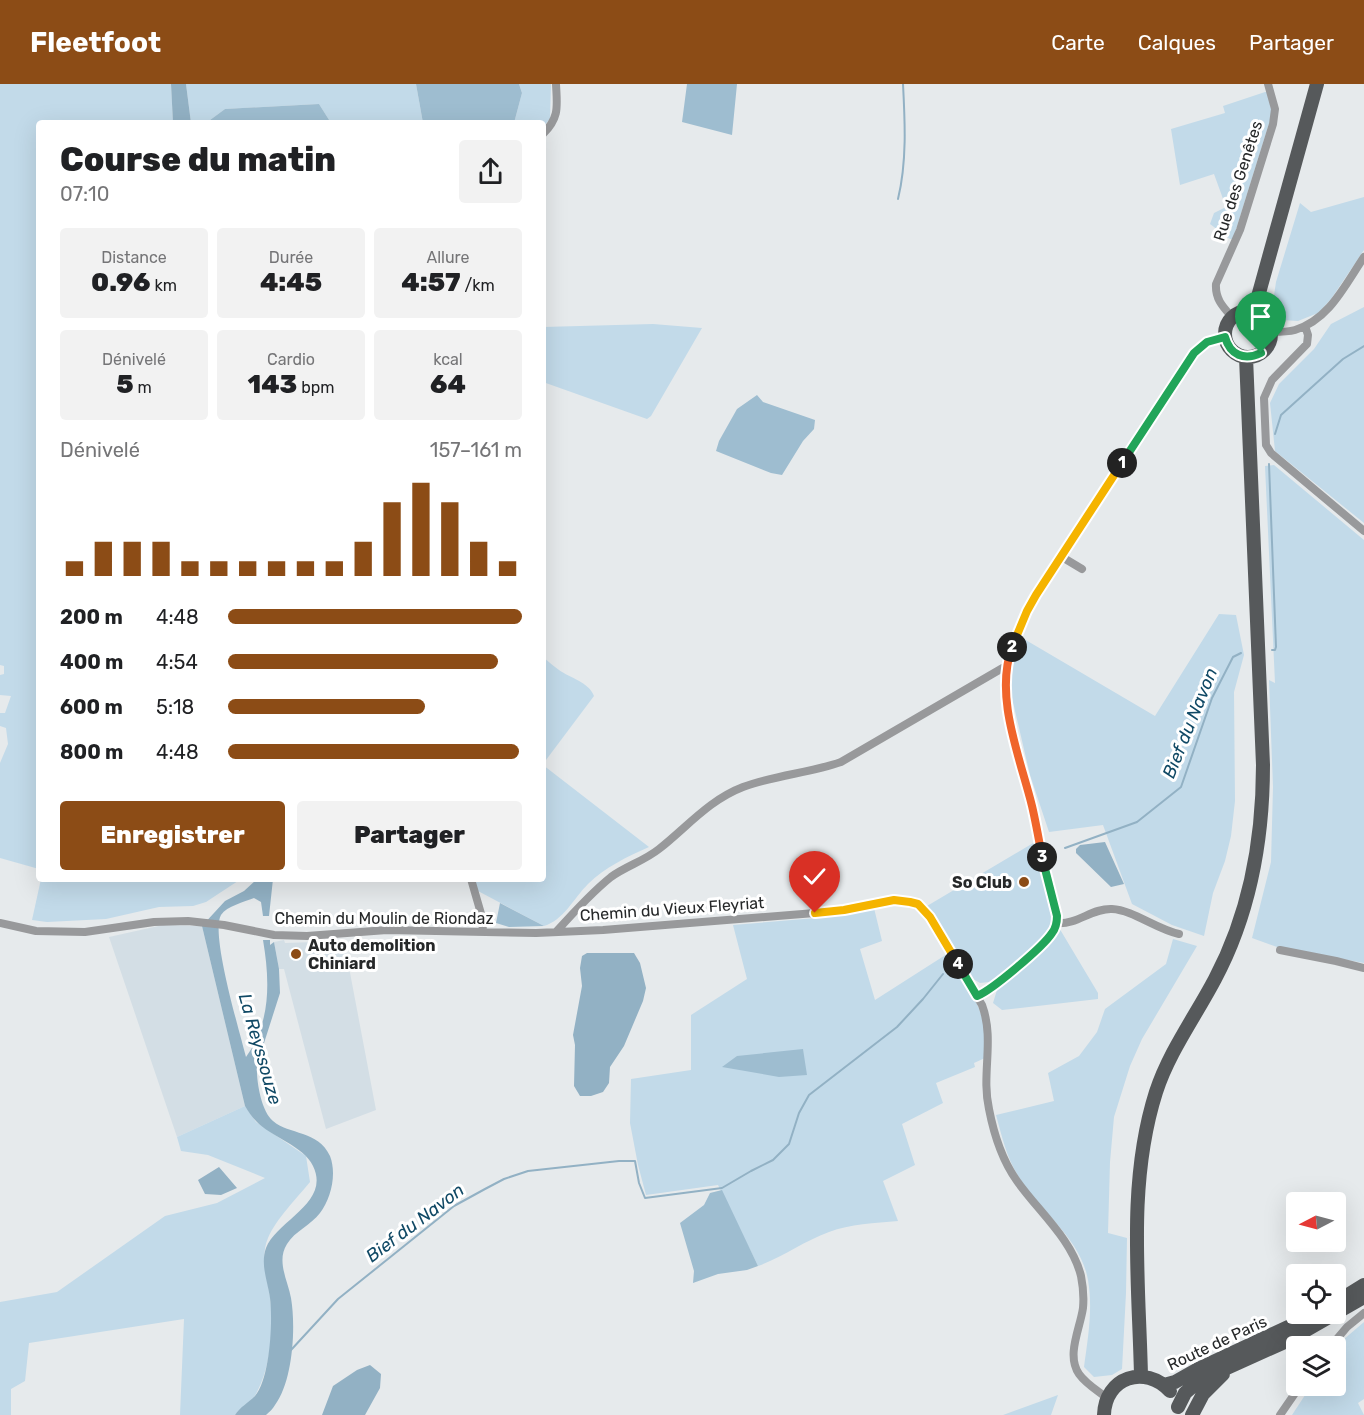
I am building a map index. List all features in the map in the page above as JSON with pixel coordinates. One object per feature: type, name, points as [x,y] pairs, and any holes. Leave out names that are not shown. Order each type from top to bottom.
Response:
[{"type":"main road","points":[[1254,311],[1317,84]]},
{"type":"main road","points":[[1246,310],[1254,311],[1266,319],[1272,332],[1267,348],[1254,357],[1246,357],[1232,351],[1225,337],[1227,322],[1246,310]]},
{"type":"main road","points":[[1141,1376],[1138,1187],[1146,1130],[1157,1089],[1165,1070],[1215,978],[1238,924],[1253,874],[1261,821],[1263,765],[1246,357]]},
{"type":"main road","points":[[1346,1296],[1364,1285]]},
{"type":"main road","name":"Route de Paris","points":[[1178,1411],[1191,1386],[1200,1380],[1289,1340],[1364,1297]]},
{"type":"main road","name":"Route de Paris","points":[[1164,1385],[1175,1382],[1295,1324]]},
{"type":"main road","points":[[1192,1415],[1203,1394],[1231,1366]]},
{"type":"main road","points":[[1104,1415],[1107,1398],[1112,1391],[1123,1381],[1141,1376],[1155,1379],[1170,1390],[1178,1411]]},
{"type":"street","points":[[546,131],[556,116],[556,84]]},
{"type":"street","name":"Rue des Genêtes","points":[[1232,317],[1219,302],[1216,284],[1240,231],[1273,124],[1275,109],[1268,84]]},
{"type":"street","points":[[1272,332],[1293,331],[1320,318],[1364,257]]},
{"type":"street","points":[[1305,326],[1308,336],[1307,344],[1272,380],[1264,398],[1266,445],[1271,453],[1364,531]]},
{"type":"street","points":[[977,996],[987,991],[1044,943],[1057,923],[1056,908],[1044,865],[1033,808],[1009,715],[1006,666],[1027,611],[1194,353],[1207,342],[1225,337]]},
{"type":"street","points":[[1062,557],[1082,569]]},
{"type":"street","points":[[556,932],[613,875],[658,850],[703,809],[743,787],[821,769],[841,762],[1006,666]]},
{"type":"street","points":[[472,882],[482,916],[483,932]]},
{"type":"street","name":"Chemin du Vieux Fleyriat","points":[[556,932],[614,930],[815,913],[903,900],[918,904],[925,910],[977,996],[988,1027],[986,1095],[999,1144],[1011,1172],[1068,1248],[1076,1263],[1081,1275],[1083,1297],[1074,1346],[1076,1367],[1085,1381],[1107,1398]]},
{"type":"street","points":[[1057,923],[1068,923],[1111,909],[1131,914],[1169,932],[1179,934]]},
{"type":"street","name":"Chemin du Moulin de Riondaz","points":[[0,924],[36,932],[49,932],[106,930],[154,922],[202,922],[286,936],[321,936],[387,930],[556,932]]},
{"type":"street","points":[[1280,950],[1364,968]]},
{"type":"street","points":[[1339,1336],[1364,1314]]},
{"type":"street","points":[[1280,1415],[1293,1396]]},
{"type":"shaded area","points":[[0,84],[171,84],[173,120],[36,120],[36,868],[0,858],[0,763],[8,744],[6,728],[0,726],[0,713],[5,713],[11,696],[0,695],[0,675],[4,674],[4,666],[0,665]]},
{"type":"shaded area","points":[[186,84],[416,84],[422,120],[329,120],[319,104],[225,109],[210,120],[191,120]]},
{"type":"shaded area","points":[[416,84],[519,84],[522,93],[515,120],[422,120]]},
{"type":"shaded area","points":[[519,84],[551,84],[550,119],[546,124],[546,120],[515,120],[522,93]]},
{"type":"shaded area","points":[[687,84],[737,84],[732,135],[682,122]]},
{"type":"shaded area","points":[[1268,92],[1272,114],[1233,239],[1230,239],[1210,224],[1214,213],[1226,207],[1214,174],[1180,185],[1171,129],[1225,113],[1223,106]]},
{"type":"shaded area","points":[[319,104],[329,120],[210,120],[225,109]]},
{"type":"shaded area","points":[[1364,197],[1364,250],[1331,299],[1318,313],[1298,321],[1281,320],[1272,309],[1276,282],[1300,203],[1311,212]]},
{"type":"shaded area","points":[[1364,307],[1364,523],[1275,451],[1270,403],[1279,384],[1314,349],[1331,324]]},
{"type":"shaded area","points":[[653,324],[702,328],[651,416],[647,419],[546,383],[546,327]]},
{"type":"shaded area","points":[[757,395],[763,402],[815,420],[814,429],[803,441],[782,475],[771,473],[716,451],[737,409]]},
{"type":"shaded area","points":[[1274,465],[1364,540],[1364,963],[1277,947],[1252,938],[1271,862],[1273,787],[1269,680],[1275,683],[1265,466]]},
{"type":"shaded area","points":[[1219,614],[1236,615],[1244,655],[1234,692],[1235,801],[1231,836],[1225,861],[1213,893],[1204,936],[1172,925],[1132,904],[1103,825],[1049,832],[1030,775],[1012,698],[1009,673],[1013,654],[1024,639],[1155,716]]},
{"type":"shaded area","points":[[546,659],[588,687],[594,696],[546,760]]},
{"type":"shaded area","points":[[546,767],[649,847],[602,872],[588,884],[563,914],[544,926],[478,891],[475,882],[546,882]]},
{"type":"shaded area","points":[[1035,842],[1052,916],[1098,993],[1098,999],[1002,1010],[993,1003],[997,990],[989,982],[980,983],[973,979],[927,906]]},
{"type":"shaded area","points":[[40,882],[236,882],[206,902],[193,906],[159,907],[106,919],[47,922],[32,920]]},
{"type":"shaded area","points":[[500,903],[544,926],[509,927],[496,923]]},
{"type":"shaded area","points":[[874,908],[882,941],[860,949],[875,1000],[947,954],[974,997],[982,1015],[985,1058],[974,1063],[975,1067],[936,1083],[943,1103],[902,1124],[915,1165],[883,1181],[898,1221],[837,1229],[758,1266],[718,1185],[646,1195],[630,1123],[631,1079],[691,1070],[691,1015],[747,979],[733,925],[828,917]]},
{"type":"shaded area","points":[[163,925],[202,926],[245,1106],[177,1137],[109,937]]},
{"type":"shaded area","points":[[1173,939],[1197,946],[1142,1039],[1130,1066],[1114,1117],[1108,1233],[1127,1238],[1122,1369],[1112,1375],[1094,1377],[1084,1367],[1090,1302],[1084,1265],[1069,1239],[1015,1171],[1005,1148],[996,1115],[1054,1101],[1048,1073],[1079,1056],[1097,1032],[1105,1009],[1166,964]]},
{"type":"shaded area","points":[[284,940],[285,943],[344,941],[376,1110],[326,1129],[284,969],[279,969],[274,942]]},
{"type":"shaded area","points":[[803,1049],[807,1075],[779,1077],[722,1067],[737,1056]]},
{"type":"shaded area","points":[[245,1106],[256,1122],[306,1156],[310,1182],[276,1223],[266,1245],[264,1260],[270,1297],[271,1333],[266,1370],[255,1395],[235,1415],[180,1415],[184,1319],[29,1343],[25,1381],[11,1389],[11,1415],[0,1415],[0,1302],[57,1292],[165,1216],[217,1203],[265,1178],[208,1155],[181,1151],[177,1137]]},
{"type":"shaded area","points":[[722,1190],[758,1266],[718,1274],[693,1283],[694,1271],[680,1223],[704,1205],[710,1193]]},
{"type":"shaded area","points":[[1364,1322],[1364,1399],[1358,1403],[1364,1415],[1292,1415],[1304,1396],[1346,1396],[1346,1337]]},
{"type":"shaded area","points":[[1058,1395],[1051,1415],[1003,1415]]},
{"type":"water","points":[[171,84],[186,84],[191,120],[173,120]]},
{"type":"water","points":[[1105,842],[1124,884],[1111,887],[1076,853],[1080,845]]},
{"type":"water","name":"La Reyssouze","points":[[254,882],[273,882],[269,916],[263,916],[261,902],[254,898],[227,909],[221,915],[219,925],[222,962],[246,1057],[260,1030],[264,1015],[267,971],[263,940],[270,940],[270,945],[274,942],[279,969],[280,993],[257,1065],[260,1095],[265,1110],[273,1121],[287,1129],[311,1137],[325,1148],[330,1156],[333,1171],[330,1194],[324,1207],[312,1221],[290,1239],[284,1251],[283,1264],[292,1310],[292,1353],[281,1395],[266,1415],[235,1415],[255,1396],[260,1388],[267,1364],[271,1321],[264,1254],[272,1238],[309,1201],[315,1190],[317,1179],[309,1159],[295,1147],[262,1127],[245,1106],[202,926],[225,901],[244,891]]},
{"type":"water","points":[[587,953],[634,953],[640,963],[646,988],[643,1001],[624,1046],[610,1067],[609,1083],[603,1092],[591,1096],[580,1096],[574,1086],[575,1045],[573,1035],[582,986],[580,968],[582,956]]},
{"type":"water","points":[[219,1167],[237,1188],[221,1195],[205,1194],[198,1180]]},
{"type":"water","points":[[370,1365],[381,1374],[380,1388],[365,1415],[322,1415],[333,1386],[357,1370]]},
{"type":"waterway","points":[[898,199],[904,156],[903,84]]},
{"type":"waterway","name":"Bief du Navon","points":[[1275,434],[1281,415],[1343,359],[1364,346]]},
{"type":"waterway","name":"Bief du Navon","points":[[1269,464],[1276,647],[1272,650]]},
{"type":"waterway","name":"Bief du Navon","points":[[1065,848],[1137,822],[1181,787],[1212,698],[1233,657],[1241,653]]},
{"type":"waterway","name":"Bief du Navon","points":[[291,1350],[338,1299],[454,1206],[504,1179],[528,1171],[635,1161],[639,1183],[645,1198],[722,1188],[773,1160],[789,1144],[799,1113],[809,1095],[897,1027],[943,974]]},
{"type":"place","name":"So Club","points":[[1024,882]]},
{"type":"place","name":"Auto demolition Chiniard","points":[[296,954]]},
{"type":"route","points":[[815,913],[894,900],[918,904],[930,917],[977,996],[995,985],[1051,935],[1057,923],[1056,908],[1009,715],[1007,659],[1036,595],[1194,353],[1207,342],[1225,337],[1227,345],[1239,356],[1254,357],[1261,353]]}]
